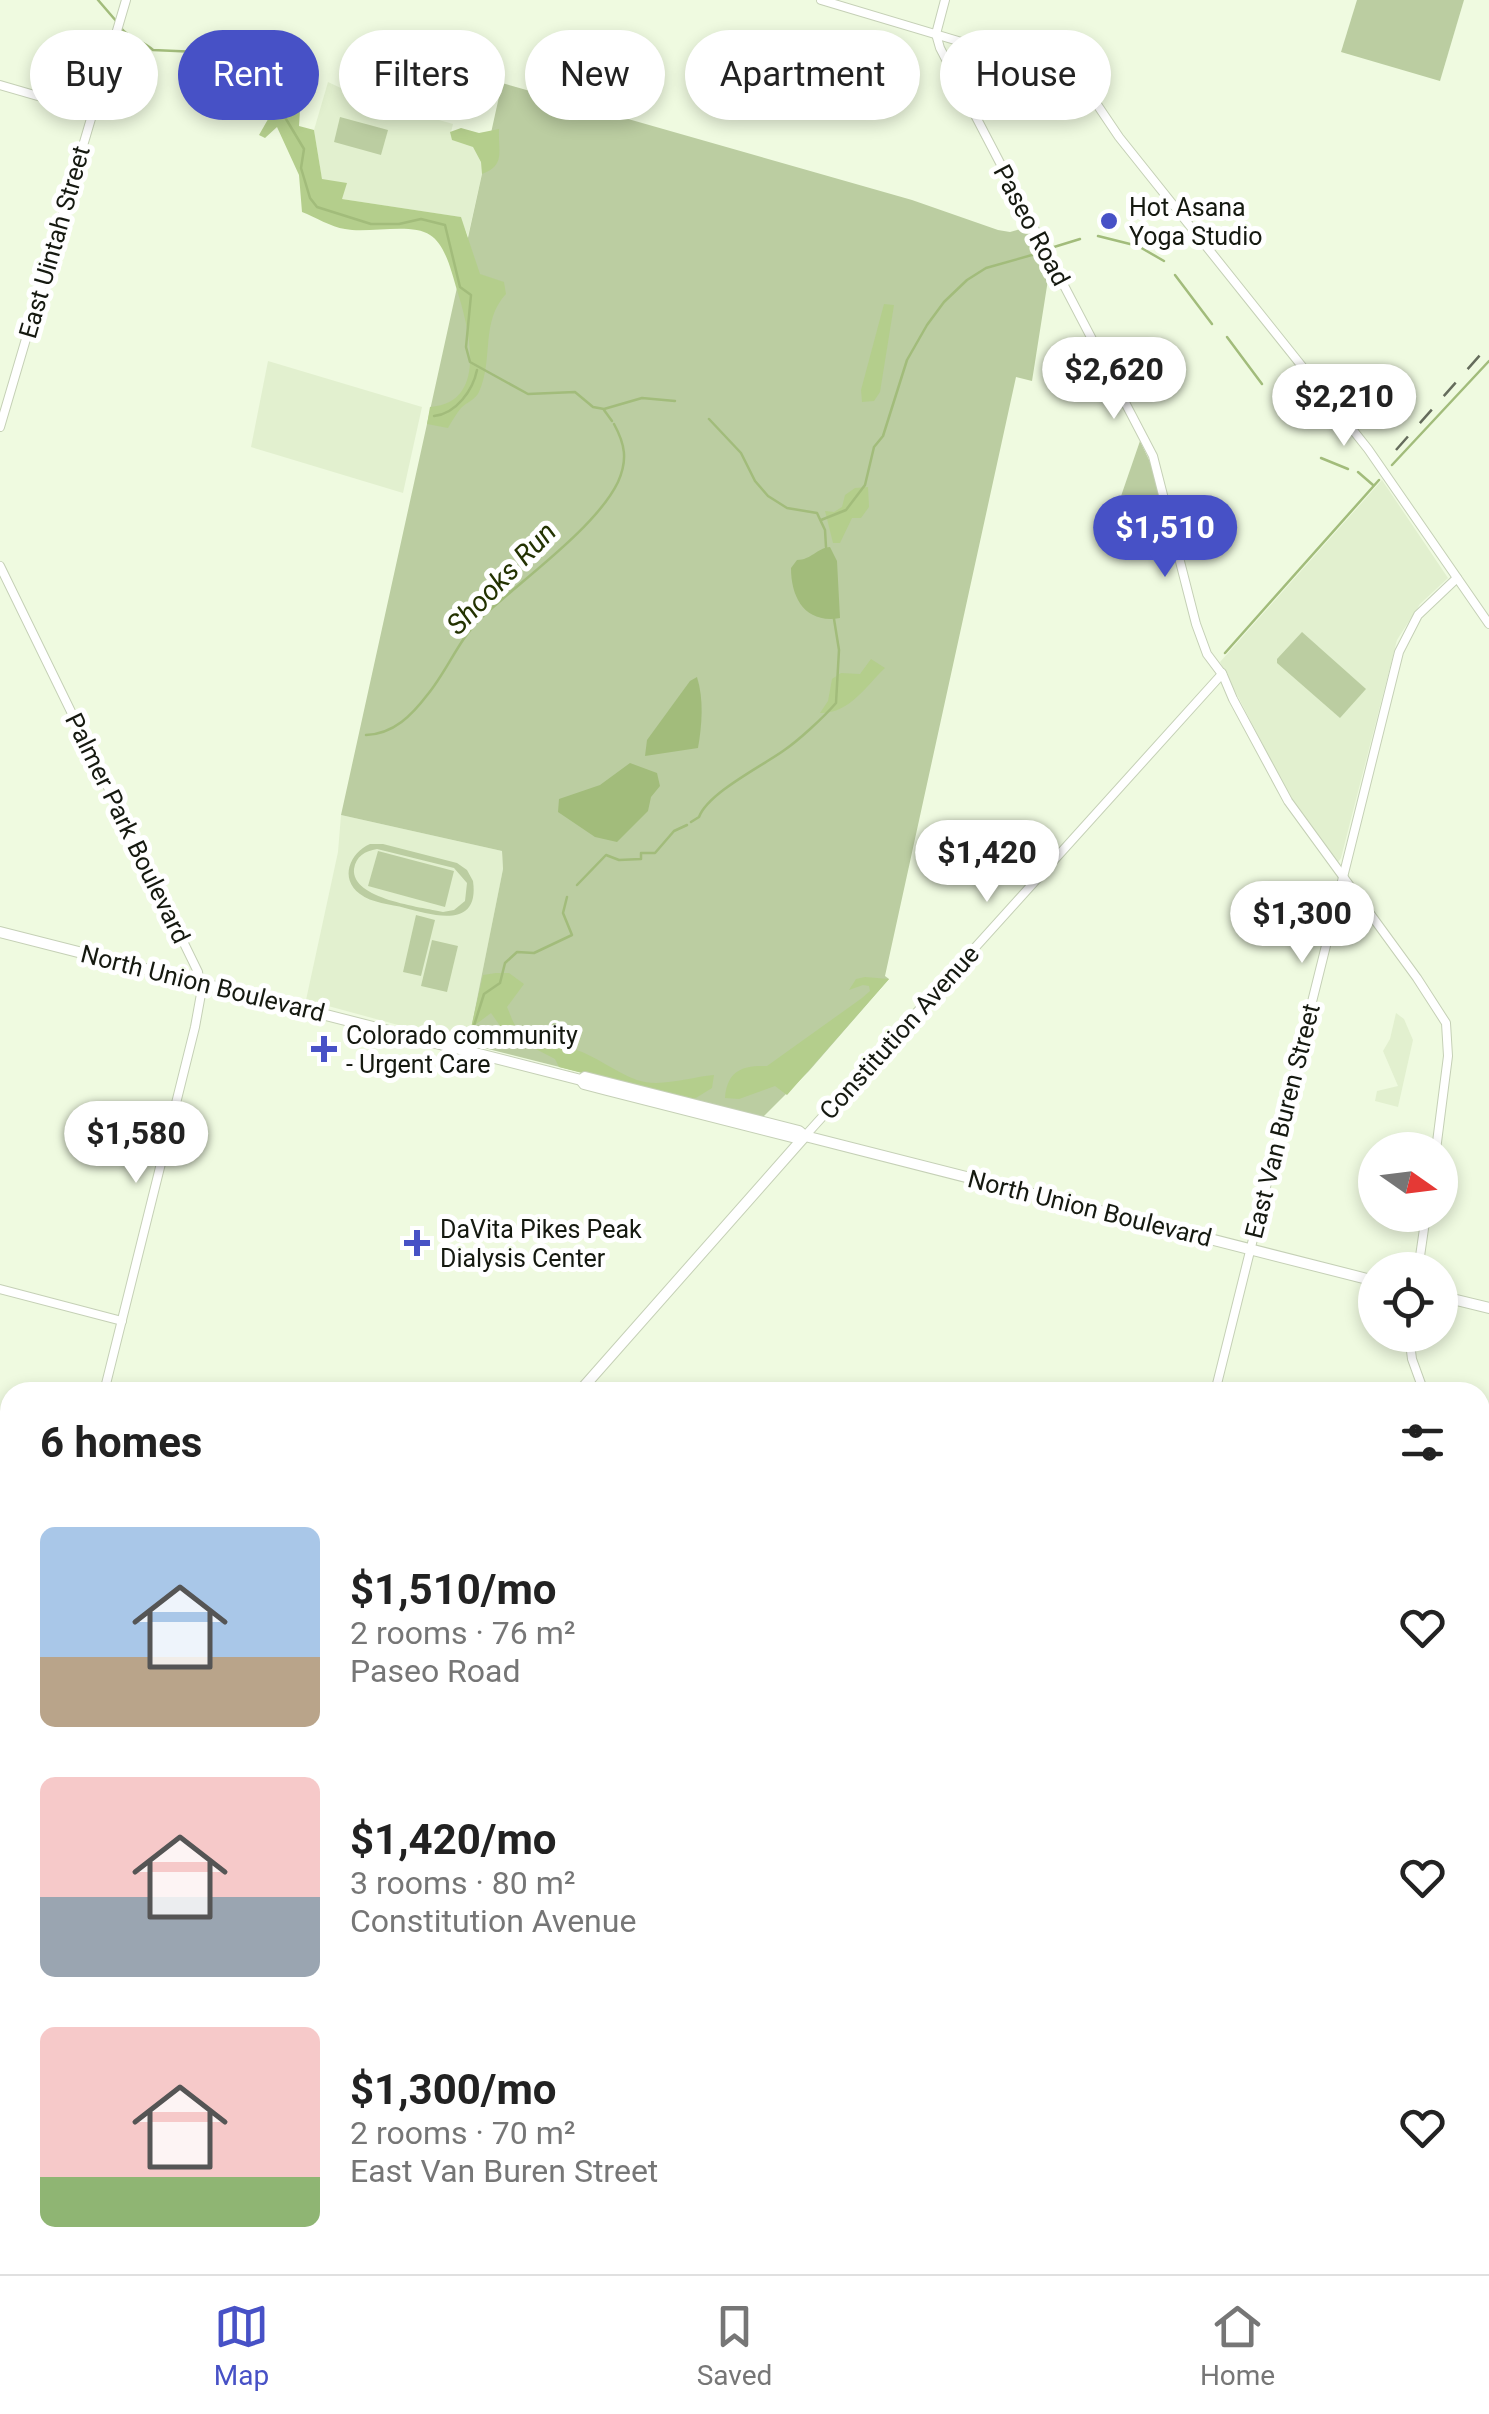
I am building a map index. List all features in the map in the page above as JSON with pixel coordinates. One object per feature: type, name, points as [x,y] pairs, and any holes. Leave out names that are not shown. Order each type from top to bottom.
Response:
[{"type":"main road","name":"East Uintah Street","points":[[117,30],[126,0]]},
{"type":"main road","points":[[821,0],[1072,75],[1368,449],[1489,624]]},
{"type":"main road","points":[[936,34],[944,0]]},
{"type":"main road","name":"Paseo Road","points":[[936,34],[985,137],[1153,456],[1188,597],[1207,654],[1222,674]]},
{"type":"main road","points":[[0,85],[30,94]]},
{"type":"main road","name":"East Uintah Street","points":[[0,427],[90,120]]},
{"type":"main road","points":[[0,377],[14,381]]},
{"type":"main road","name":"Palmer Park Boulevard","points":[[0,566],[156,880],[200,983]]},
{"type":"main road","name":"East Van Buren Street","points":[[1218,1382],[1399,652],[1418,616],[1456,578]]},
{"type":"main road","name":"Paseo Road","points":[[1204,642],[1210,646],[1226,686],[1288,800],[1440,1010],[1449,1046],[1438,1132]]},
{"type":"main road","points":[[1204,691],[1212,670],[1207,654]]},
{"type":"main road","name":"Constitution Avenue","points":[[588,1382],[1222,674]]},
{"type":"main road","points":[[1197,699],[1226,686]]},
{"type":"main road","name":"North Union Boulevard","points":[[0,932],[581,1080],[585,1077],[799,1131],[805,1136],[1358,1277]]},
{"type":"main road","points":[[107,1382],[196,1023],[200,983]]},
{"type":"main road","points":[[0,1290],[122,1321]]},
{"type":"main road","points":[[1472,1302],[1489,1296]]},
{"type":"main road","points":[[1458,1299],[1489,1308]]},
{"type":"main road","points":[[1411,1352],[1420,1382]]},
{"type":"shaded area","points":[[1357,0],[1464,0],[1440,81],[1341,52]]},
{"type":"shaded area","points":[[328,82],[339,87],[339,120],[439,120],[453,124],[451,132],[489,142],[468,236],[460,217],[342,199],[322,180],[314,130]]},
{"type":"shaded area","points":[[505,84],[525,90],[525,120],[632,120],[912,200],[998,230],[1010,232],[1028,227],[1050,267],[1032,381],[1016,377],[885,976],[889,979],[762,1118],[468,1044],[503,869],[502,851],[341,815],[494,120],[505,120]]},
{"type":"shaded area","points":[[268,120],[299,120],[299,126],[314,130],[322,179],[347,183],[342,199],[461,217],[480,274],[504,282],[506,294],[493,316],[479,392],[461,408],[448,428],[427,424],[430,407],[449,402],[461,392],[470,360],[461,305],[440,246],[422,231],[345,229],[302,212],[299,175],[277,127],[265,138],[259,135]]},
{"type":"shaded area","points":[[339,120],[388,130],[381,155],[334,142]]},
{"type":"shaded area","points":[[461,128],[479,133],[499,129],[498,162],[490,170],[482,174],[473,147],[452,140],[450,132]]},
{"type":"shaded area","points":[[884,304],[894,305],[880,392],[874,401],[862,402],[861,390]]},
{"type":"shaded area","points":[[268,361],[422,407],[403,493],[251,447]]},
{"type":"shaded area","points":[[1140,441],[1161,502],[1141,506],[1120,499]]},
{"type":"shaded area","points":[[1382,480],[1448,578],[1420,604],[1397,640],[1338,862],[1290,797],[1220,662]]},
{"type":"shaded area","points":[[868,487],[869,507],[861,518],[852,518],[840,543],[833,543],[825,511],[834,512],[842,507],[845,495],[855,488]]},
{"type":"shaded area","points":[[830,547],[837,561],[840,618],[828,619],[803,607],[794,590],[791,568],[797,560]]},
{"type":"shaded area","points":[[1302,632],[1366,689],[1340,718],[1277,663]]},
{"type":"shaded area","points":[[871,659],[885,668],[848,704],[820,713],[828,701],[832,679],[841,673],[860,674]]},
{"type":"shaded area","points":[[697,677],[702,712],[698,748],[645,756],[647,740]]},
{"type":"shaded area","points":[[630,763],[657,773],[660,786],[651,797],[648,811],[617,842],[595,837],[558,812],[559,799],[600,785]]},
{"type":"shaded area","points":[[341,815],[502,851],[503,869],[468,1044],[306,1000],[338,852]]},
{"type":"shaded area","points":[[383,844],[457,863],[473,881],[469,907],[452,916],[428,914],[365,897],[354,888],[349,874],[353,860],[363,848]],"holes":[[[377,849],[454,868],[467,883],[465,901],[454,910],[443,912],[375,894],[356,879],[354,869],[362,855]]]},
{"type":"shaded area","points":[[378,851],[454,871],[445,907],[368,886]]},
{"type":"shaded area","points":[[416,915],[435,920],[421,976],[403,972]]},
{"type":"shaded area","points":[[432,940],[458,946],[447,992],[421,986]]},
{"type":"shaded area","points":[[509,973],[524,984],[507,1007],[517,1028],[528,1038],[582,1052],[646,1082],[714,1075],[712,1088],[691,1101],[559,1067],[555,1059],[505,1033],[491,1013],[471,1028],[483,975]]},
{"type":"shaded area","points":[[856,979],[889,979],[787,1095],[775,1086],[739,1099],[725,1098],[729,1081],[737,1072],[767,1066],[862,998],[870,991],[869,986],[849,990]]},
{"type":"shaded area","points":[[1396,1013],[1404,1019],[1413,1040],[1398,1107],[1375,1101],[1377,1091],[1398,1086],[1383,1051]]},
{"type":"waterway","name":"Shooks Run","points":[[98,0],[117,22]]},
{"type":"waterway","name":"Shooks Run","points":[[121,28],[153,50],[198,52],[259,74],[304,149],[301,168],[310,198],[317,207],[371,224],[421,219],[445,225],[460,287],[471,295],[466,347],[470,362],[528,394],[575,392],[593,407],[604,409],[642,398],[675,401]]},
{"type":"waterway","name":"Shooks Run","points":[[1098,236],[1138,246],[1164,261]]},
{"type":"waterway","name":"Shooks Run","points":[[1054,247],[1080,239]]},
{"type":"waterway","name":"Shooks Run","points":[[821,520],[846,510],[865,485],[874,447],[883,436],[907,360],[944,302],[986,268],[1039,253]]},
{"type":"waterway","name":"Shooks Run","points":[[1175,275],[1212,324]]},
{"type":"waterway","name":"Shooks Run","points":[[1227,337],[1262,384]]},
{"type":"waterway","points":[[1392,465],[1489,361]]},
{"type":"waterway","name":"Shooks Run","points":[[434,416],[449,411],[462,400],[477,370]]},
{"type":"waterway","name":"Shooks Run","points":[[604,410],[612,421]]},
{"type":"waterway","name":"Shooks Run","points":[[709,419],[741,453],[755,481],[768,496],[787,508],[817,513],[825,530],[826,547]]},
{"type":"waterway","name":"Shooks Run","points":[[366,735],[385,731],[409,716],[435,685],[473,626],[593,518],[621,474],[623,445],[614,424]]},
{"type":"waterway","name":"Shooks Run","points":[[1321,458],[1348,469]]},
{"type":"waterway","name":"Shooks Run","points":[[1358,472],[1373,485]]},
{"type":"waterway","points":[[1225,653],[1379,480]]},
{"type":"waterway","name":"Shooks Run","points":[[691,822],[724,790],[789,747],[836,703],[839,650],[834,619]]},
{"type":"waterway","name":"Shooks Run","points":[[577,885],[606,855],[619,860],[641,859],[641,853],[655,853],[674,831],[687,825]]},
{"type":"waterway","name":"Shooks Run","points":[[471,1035],[484,994],[500,983],[505,963],[517,952],[534,953],[572,935],[563,913],[567,897]]},
{"type":"railway","points":[[1396,450],[1489,345]]},
{"type":"place","name":"Hot Asana Yoga Studio","points":[[1109,221]]},
{"type":"place","name":"Colorado community - Urgent Care","points":[[324,1049]]},
{"type":"place","name":"DaVita Pikes Peak Dialysis Center","points":[[417,1243]]}]
